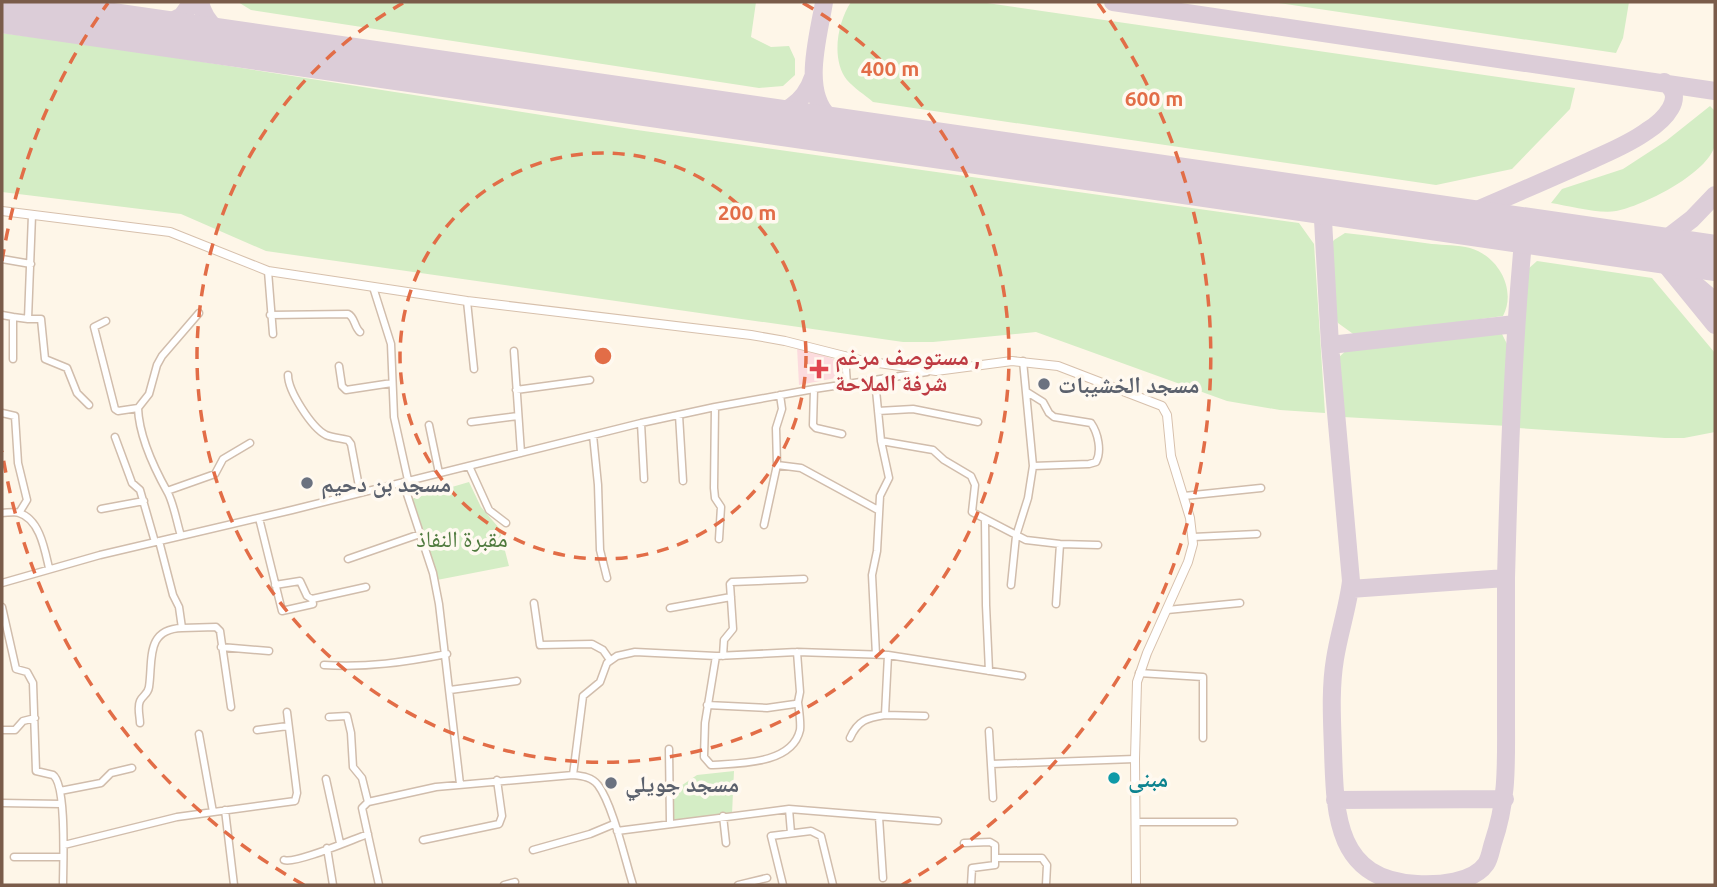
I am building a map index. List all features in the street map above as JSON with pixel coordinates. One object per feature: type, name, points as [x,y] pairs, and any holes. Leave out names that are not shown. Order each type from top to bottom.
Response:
[{"type":"main road","points":[[2,211],[170,232],[268,271],[467,300],[751,335],[864,361],[936,371],[994,362],[1023,361],[1058,366],[1162,406],[1167,415],[1171,456],[1194,537],[1188,562],[1139,673],[1135,758],[1136,885]]},
{"type":"street","points":[[28,320],[32,215]]},
{"type":"street","points":[[2,258],[31,264]]},
{"type":"street","points":[[268,271],[273,334]]},
{"type":"street","points":[[373,287],[391,344],[394,417],[406,481],[433,573],[447,654],[460,784]]},
{"type":"street","points":[[467,300],[474,369]]},
{"type":"street","points":[[106,321],[94,327],[115,409],[118,411],[138,408],[149,394],[156,365],[162,355],[199,313]]},
{"type":"street","points":[[2,314],[28,320],[41,319],[45,359],[67,368],[77,393],[89,405]]},
{"type":"street","points":[[270,315],[348,314],[360,332]]},
{"type":"street","points":[[13,317],[13,359]]},
{"type":"street","points":[[514,351],[521,453]]},
{"type":"street","points":[[845,356],[847,384]]},
{"type":"street","points":[[1011,584],[1016,536],[1028,498],[1033,466],[1023,361]]},
{"type":"street","points":[[339,366],[342,386],[346,390],[392,383]]},
{"type":"street","points":[[2,583],[49,568],[641,423],[814,389],[936,371]]},
{"type":"street","points":[[288,375],[290,390],[320,430],[327,435],[348,440],[351,444],[360,492]]},
{"type":"street","points":[[516,390],[590,380]]},
{"type":"street","points":[[876,380],[881,442],[889,480],[881,489],[877,551],[872,575],[876,655]]},
{"type":"street","points":[[814,389],[813,425],[842,434]]},
{"type":"street","points":[[1027,392],[1043,402],[1054,417],[1091,423],[1096,430],[1099,453],[1096,462],[1089,464],[1033,466]]},
{"type":"street","points":[[764,525],[777,466],[776,428],[782,414],[780,395]]},
{"type":"street","points":[[716,407],[714,495],[721,507],[719,539]]},
{"type":"street","points":[[138,408],[140,426],[159,478],[167,491],[181,536]]},
{"type":"street","points":[[878,411],[913,410],[978,422]]},
{"type":"street","points":[[2,412],[15,415],[18,463],[27,500],[19,513]]},
{"type":"street","points":[[679,415],[683,481]]},
{"type":"street","points":[[471,422],[518,416]]},
{"type":"street","points":[[641,423],[643,479]]},
{"type":"street","points":[[429,425],[439,473]]},
{"type":"street","points":[[593,435],[600,550],[607,578]]},
{"type":"street","points":[[115,437],[132,483],[140,490],[144,501],[179,607],[182,628]]},
{"type":"street","points":[[881,442],[933,450],[971,476],[975,485],[972,512],[1016,536],[1039,542],[1098,545]]},
{"type":"street","points":[[167,491],[215,474],[223,459],[250,443]]},
{"type":"street","points":[[469,466],[486,506],[506,523]]},
{"type":"street","points":[[777,466],[801,468],[878,510]]},
{"type":"street","points":[[1184,496],[1261,488]]},
{"type":"street","points":[[101,509],[144,501]]},
{"type":"street","points":[[2,513],[19,513],[37,529],[49,568]]},
{"type":"street","points":[[259,518],[280,607],[285,612],[312,605],[312,599]]},
{"type":"street","points":[[985,520],[989,671]]},
{"type":"street","points":[[348,559],[420,534]]},
{"type":"street","points":[[1194,537],[1257,534]]},
{"type":"street","points":[[1056,604],[1060,544]]},
{"type":"street","points":[[797,652],[800,731],[792,743],[779,756],[755,763],[711,765],[704,757],[707,705],[724,640],[733,629],[730,584],[734,581],[804,579]]},
{"type":"street","points":[[275,585],[300,581],[307,596],[312,599],[366,587]]},
{"type":"street","points":[[670,608],[731,597]]},
{"type":"street","points":[[534,603],[540,645],[593,644],[603,650],[610,660]]},
{"type":"street","points":[[1167,610],[1241,603]]},
{"type":"street","points":[[2,607],[16,669],[27,672],[32,678],[36,771],[56,776],[60,791],[64,845],[63,885]]},
{"type":"street","points":[[140,723],[139,704],[149,691],[152,650],[155,641],[167,630],[216,627],[220,631],[231,707]]},
{"type":"street","points":[[221,647],[269,650]]},
{"type":"street","points":[[573,775],[581,704],[588,692],[600,682],[610,660],[635,652],[720,656],[797,652],[888,655],[1022,676]]},
{"type":"street","points":[[324,665],[389,665],[447,654]]},
{"type":"street","points":[[885,715],[888,655]]},
{"type":"street","points":[[1139,673],[1203,677],[1202,738]]},
{"type":"street","points":[[450,690],[517,681]]},
{"type":"street","points":[[707,705],[766,708],[798,702]]},
{"type":"street","points":[[64,845],[177,817],[295,801],[297,793],[287,712]]},
{"type":"street","points":[[850,738],[855,727],[866,718],[885,715],[925,716]]},
{"type":"street","points":[[329,717],[347,716],[353,766],[362,778],[368,802]]},
{"type":"street","points":[[2,730],[15,730],[23,721],[35,718]]},
{"type":"street","points":[[257,730],[288,726]]},
{"type":"street","points":[[989,731],[993,798]]},
{"type":"street","points":[[199,734],[213,812]]},
{"type":"street","points":[[669,749],[670,823]]},
{"type":"street","points":[[991,764],[1135,758]]},
{"type":"street","points":[[60,791],[104,782],[111,773],[132,768]]},
{"type":"street","points":[[379,885],[362,808],[368,802],[436,787],[573,775],[586,776],[598,786],[615,827],[633,885]]},
{"type":"street","points":[[326,779],[340,843]]},
{"type":"street","points":[[423,841],[499,824],[502,816],[497,780]]},
{"type":"street","points":[[2,803],[61,804]]},
{"type":"street","points":[[533,850],[615,827],[789,809],[938,821]]},
{"type":"street","points":[[789,809],[792,833]]},
{"type":"street","points":[[225,810],[234,885]]},
{"type":"street","points":[[723,816],[726,843]]},
{"type":"street","points":[[879,817],[883,878]]},
{"type":"street","points":[[1136,822],[1234,822]]},
{"type":"street","points":[[783,885],[771,836],[811,831],[819,833],[833,885]]},
{"type":"street","points":[[284,860],[289,862],[301,859],[368,834]]},
{"type":"street","points":[[964,843],[992,843],[997,858],[995,865],[971,868],[971,885]]},
{"type":"street","points":[[327,848],[333,885]]},
{"type":"street","points":[[14,857],[63,857]]},
{"type":"street","points":[[997,858],[1042,858],[1047,865],[1046,885]]},
{"type":"street","points":[[738,885],[767,878]]},
{"type":"street","points":[[504,885],[514,882]]},
{"type":"shaded area","name":"مستوصف مرغم , شرفة الملاحة","points":[[797,347],[840,361],[841,377],[799,385]]},
{"type":"green space","points":[[238,2],[756,2],[751,37],[771,47],[789,46],[795,59],[795,75],[783,86],[759,88],[251,10]]},
{"type":"green space","points":[[851,2],[980,2],[1575,88],[1570,109],[1512,169],[1436,185],[873,102],[847,80],[839,62],[839,31]]},
{"type":"green space","points":[[1272,2],[1629,2],[1623,38],[1616,53]]},
{"type":"green space","points":[[2,33],[121,49],[637,130],[1299,223],[1314,244],[1325,413],[1280,410],[1227,401],[1036,332],[933,342],[903,342],[266,251],[181,214],[2,192]]},
{"type":"green space","points":[[1710,106],[1715,111],[1714,148],[1698,169],[1671,188],[1641,203],[1609,212],[1551,203],[1562,189],[1623,169],[1666,141]]},
{"type":"green space","points":[[1345,233],[1461,246],[1480,252],[1496,266],[1506,285],[1507,306],[1503,316],[1356,336],[1338,323],[1334,315],[1328,249],[1334,240]]},
{"type":"green space","points":[[1537,261],[1652,278],[1715,353],[1715,432],[1684,438],[1665,438],[1518,428],[1528,269]]},
{"type":"green space","points":[[1492,331],[1502,334],[1508,346],[1508,426],[1343,417],[1337,366],[1338,358],[1349,348]]},
{"type":"green space","name":"مقبرة النفاذ","points":[[469,482],[481,507],[499,528],[509,566],[437,580],[411,499]]},
{"type":"green space","points":[[734,771],[732,814],[672,820],[672,792],[697,775]]},
{"type":"taxiway","points":[[150,32],[182,16],[192,2]]},
{"type":"taxiway","points":[[200,2],[206,17],[216,29],[243,45]]},
{"type":"taxiway","points":[[824,2],[814,62],[816,93],[829,117],[857,134]]},
{"type":"taxiway","points":[[1113,2],[1715,91]]},
{"type":"taxiway","points":[[757,120],[776,115],[792,106],[804,94],[813,77]]},
{"type":"taxiway","points":[[1456,219],[1640,136],[1660,121],[1671,108],[1674,95],[1664,82]]},
{"type":"taxiway","points":[[1653,249],[1692,219],[1715,195]]},
{"type":"taxiway","points":[[1322,202],[1330,345],[1351,581],[1332,682],[1335,797],[1345,839],[1355,856],[1370,870],[1390,880],[1417,884],[1454,882],[1473,875],[1486,864],[1498,827],[1504,796],[1510,448],[1524,231]]},
{"type":"taxiway","points":[[1715,301],[1653,249],[1715,325]]},
{"type":"taxiway","points":[[1330,345],[1515,324]]},
{"type":"taxiway","points":[[1350,589],[1506,578]]},
{"type":"taxiway","points":[[1335,800],[1505,799]]},
{"type":"runway","points":[[2,10],[1715,258]]},
{"type":"place","name":"مستوصف مرغم , شرفة الملاحة","points":[[819,369]]},
{"type":"place","name":"مسجد الخشيبات","points":[[1044,384]]},
{"type":"place","name":"مسجد بن دحيم","points":[[307,483]]},
{"type":"place","name":"مبنى","points":[[1114,778]]},
{"type":"place","name":"مسجد جويلي","points":[[611,783]]}]
